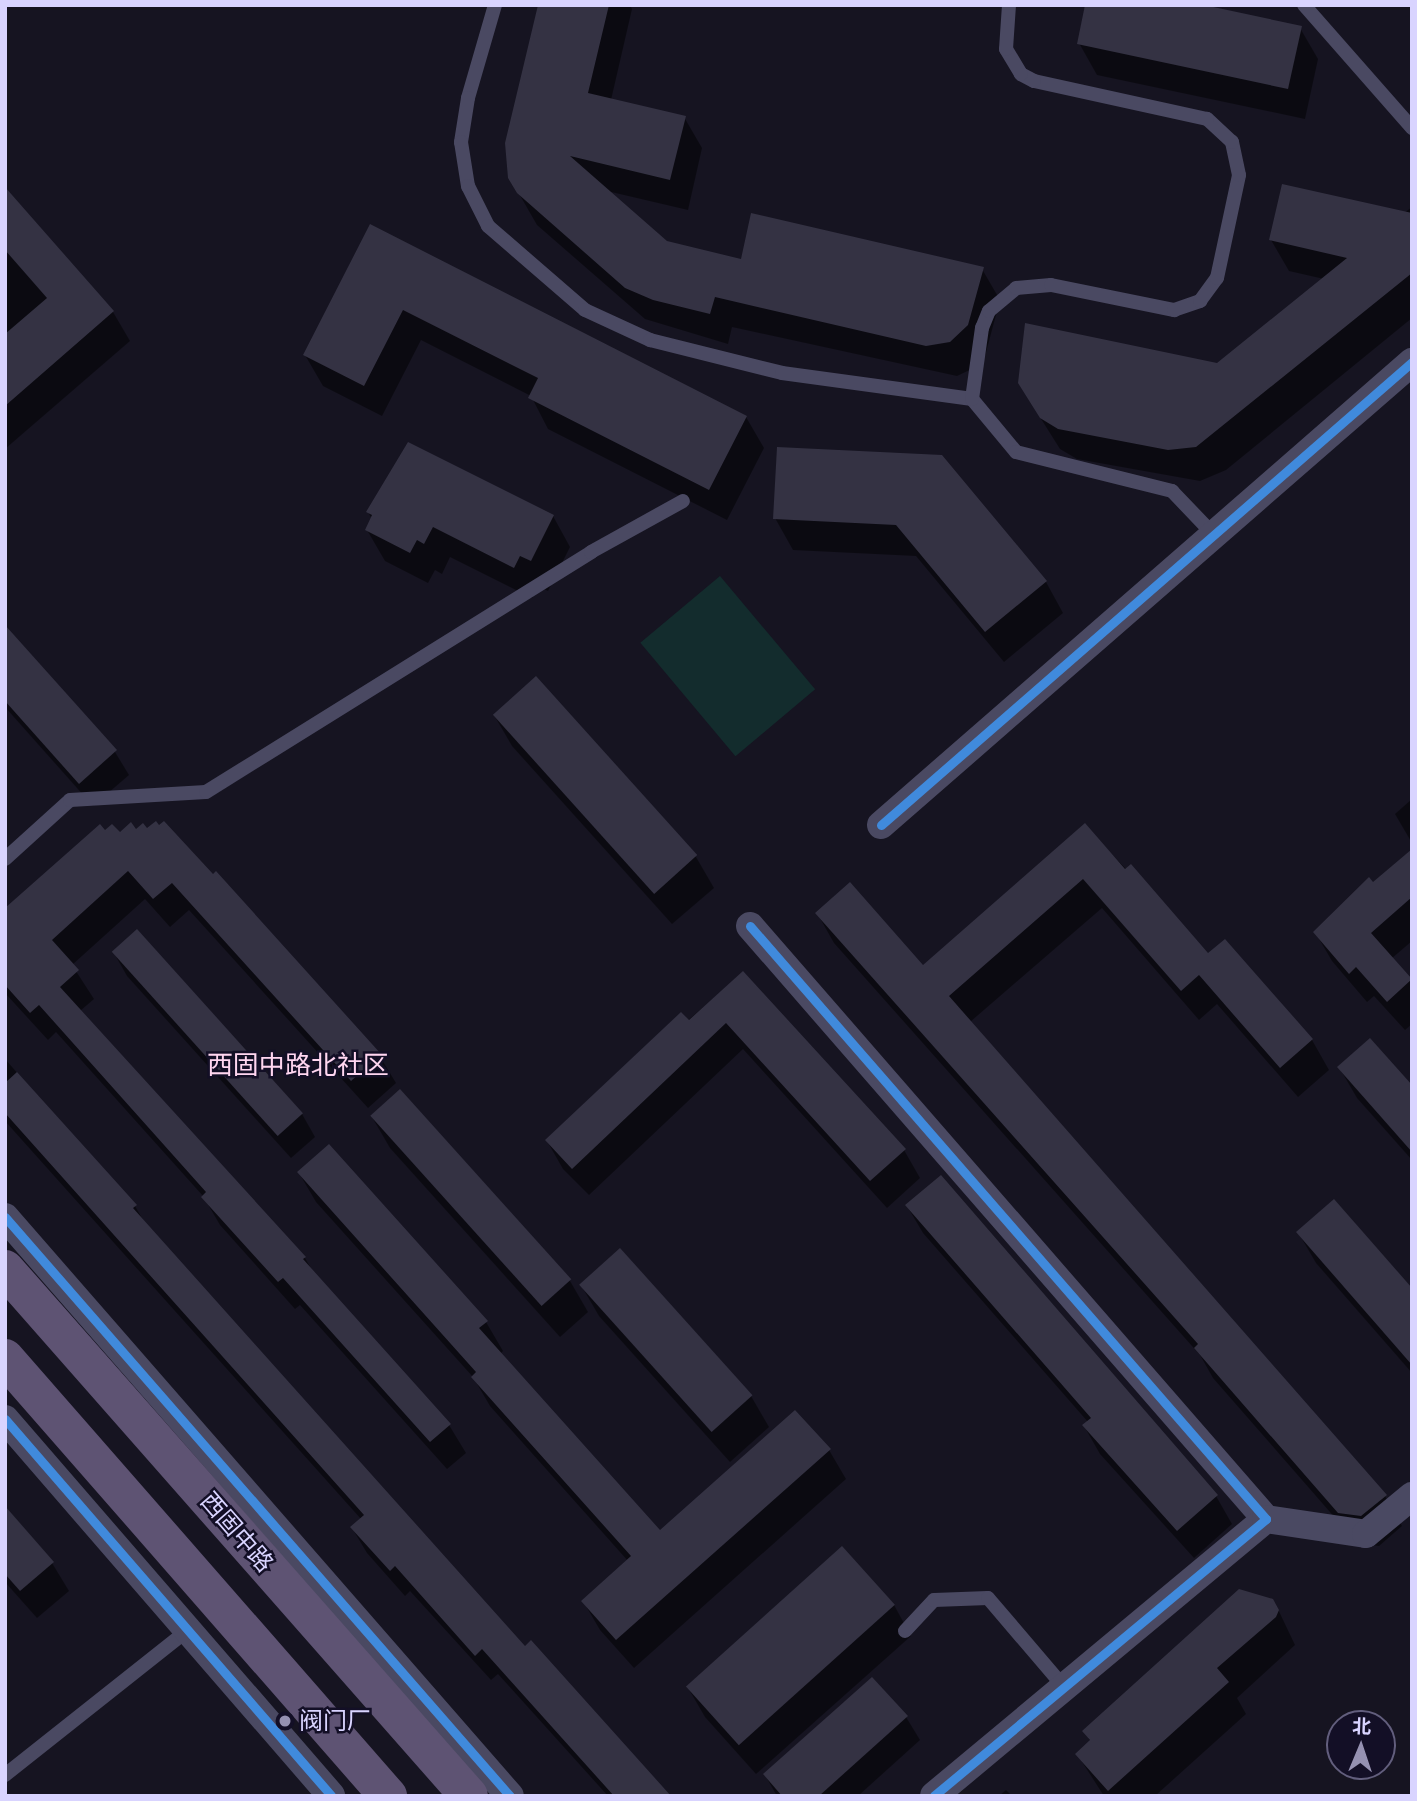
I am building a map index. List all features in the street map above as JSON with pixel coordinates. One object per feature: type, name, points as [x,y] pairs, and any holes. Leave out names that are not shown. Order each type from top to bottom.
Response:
[{"type":"main road","name":"西固中路","points":[[5,1269],[469,1796]]},
{"type":"main road","points":[[5,1358],[388,1796]]},
{"type":"street","points":[[881,825],[1412,362]]},
{"type":"street","points":[[750,926],[1266,1519],[1366,1534],[1412,1496]]},
{"type":"street","points":[[5,1217],[510,1796]]},
{"type":"street","points":[[5,1419],[331,1796]]},
{"type":"street","points":[[934,1796],[1266,1519]]},
{"type":"lane","points":[[495,5],[468,98],[461,142],[468,186],[488,226],[585,310],[650,340],[782,373],[972,399],[1016,452],[1172,491],[1214,535]]},
{"type":"lane","points":[[972,399],[982,328],[989,311],[1016,288],[1051,285],[1174,310],[1200,301],[1217,278],[1239,175],[1232,142],[1207,118],[1034,82],[1021,74],[1006,49],[1009,5]]},
{"type":"lane","points":[[1304,5],[1412,128]]},
{"type":"lane","points":[[5,859],[70,800],[206,792],[591,552],[683,501]]},
{"type":"lane","points":[[905,1631],[934,1600],[967,1595],[988,1598],[1064,1687]]},
{"type":"lane","points":[[5,1775],[188,1630]]},
{"type":"green space","points":[[720,576],[815,689],[735,756],[640,643]]},
{"type":"building","points":[[538,5],[609,5],[588,93],[686,116],[670,180],[570,156],[667,241],[741,259],[751,213],[984,267],[968,325],[950,342],[926,346],[715,297],[710,314],[653,300],[625,288],[517,193],[508,178],[505,143]]},
{"type":"building","points":[[1085,5],[1204,5],[1302,26],[1288,89],[1077,44]]},
{"type":"building","points":[[1282,184],[1412,213],[1412,273],[1196,447],[1168,450],[1058,429],[1040,418],[1018,383],[1025,323],[1217,363],[1347,258],[1269,240]]},
{"type":"building","points":[[5,187],[114,311],[5,406],[5,334],[47,298],[5,250]]},
{"type":"building","points":[[370,224],[747,416],[709,490],[528,398],[538,378],[403,310],[364,386],[303,355]]},
{"type":"building","points":[[408,442],[554,515],[531,561],[520,556],[514,568],[433,527],[424,544],[417,540],[410,553],[365,530],[372,515],[366,512]]},
{"type":"building","points":[[777,447],[942,455],[1047,581],[985,632],[896,525],[773,519]]},
{"type":"building","points":[[5,625],[117,750],[79,784],[5,701]]},
{"type":"building","points":[[536,676],[697,855],[654,894],[493,715]]},
{"type":"building","points":[[156,821],[159,825],[164,821],[213,874],[216,871],[381,1054],[351,1081],[172,883],[153,899],[128,871],[52,940],[79,970],[60,987],[306,1257],[303,1259],[451,1424],[430,1442],[283,1278],[278,1282],[201,1197],[206,1192],[39,1005],[30,1013],[5,985],[5,908],[100,824],[105,830],[112,824],[120,832],[131,822],[136,829],[143,823],[147,828]]},
{"type":"building","points":[[1085,823],[1125,869],[1131,864],[1208,953],[1225,939],[1313,1039],[1280,1068],[1199,975],[1181,991],[1083,879],[949,996],[1387,1495],[1361,1516],[1338,1513],[1194,1348],[1198,1344],[815,913],[850,882],[923,965]]},
{"type":"building","points":[[1412,849],[1412,897],[1371,933],[1412,979],[1387,1002],[1356,967],[1349,974],[1313,932],[1369,877],[1373,882]]},
{"type":"building","points":[[137,929],[303,1113],[278,1136],[112,952]]},
{"type":"building","points":[[743,971],[906,1149],[870,1181],[726,1023],[572,1169],[545,1140],[681,1012],[689,1020]]},
{"type":"building","points":[[1370,1038],[1412,1085],[1412,1152],[1337,1067]]},
{"type":"building","points":[[17,1072],[137,1205],[133,1208],[525,1646],[531,1640],[671,1796],[614,1796],[482,1649],[475,1656],[395,1566],[390,1571],[350,1527],[364,1515],[5,1113],[5,1083]]},
{"type":"building","points":[[400,1089],[571,1279],[542,1306],[370,1116]]},
{"type":"building","points":[[329,1144],[488,1321],[479,1328],[660,1530],[795,1410],[831,1449],[616,1640],[581,1601],[631,1556],[471,1377],[476,1372],[297,1172]]},
{"type":"building","points":[[941,1175],[1218,1495],[1177,1531],[1082,1425],[1091,1418],[905,1205]]},
{"type":"building","points":[[1334,1199],[1412,1288],[1412,1365],[1296,1232]]},
{"type":"building","points":[[620,1248],[752,1395],[712,1432],[579,1285]]},
{"type":"building","points":[[5,1506],[54,1562],[20,1591],[5,1574]]},
{"type":"building","points":[[842,1546],[895,1605],[739,1745],[686,1687]]},
{"type":"building","points":[[1239,1589],[1273,1599],[1279,1610],[1276,1617],[1217,1668],[1229,1682],[1108,1791],[1075,1754],[1090,1740],[1082,1731]]},
{"type":"building","points":[[872,1677],[908,1716],[819,1796],[782,1796],[763,1774]]},
{"type":"cycle path","points":[[881,825],[1412,362]]},
{"type":"cycle path","points":[[750,926],[1266,1519],[934,1796]]},
{"type":"cycle path","points":[[5,1217],[510,1796]]},
{"type":"cycle path","points":[[5,1419],[331,1796]]},
{"type":"place","name":"阀门厂","points":[[285,1721]]},
{"type":"district","name":"西固中路北社区","points":[[298,1065]]}]
